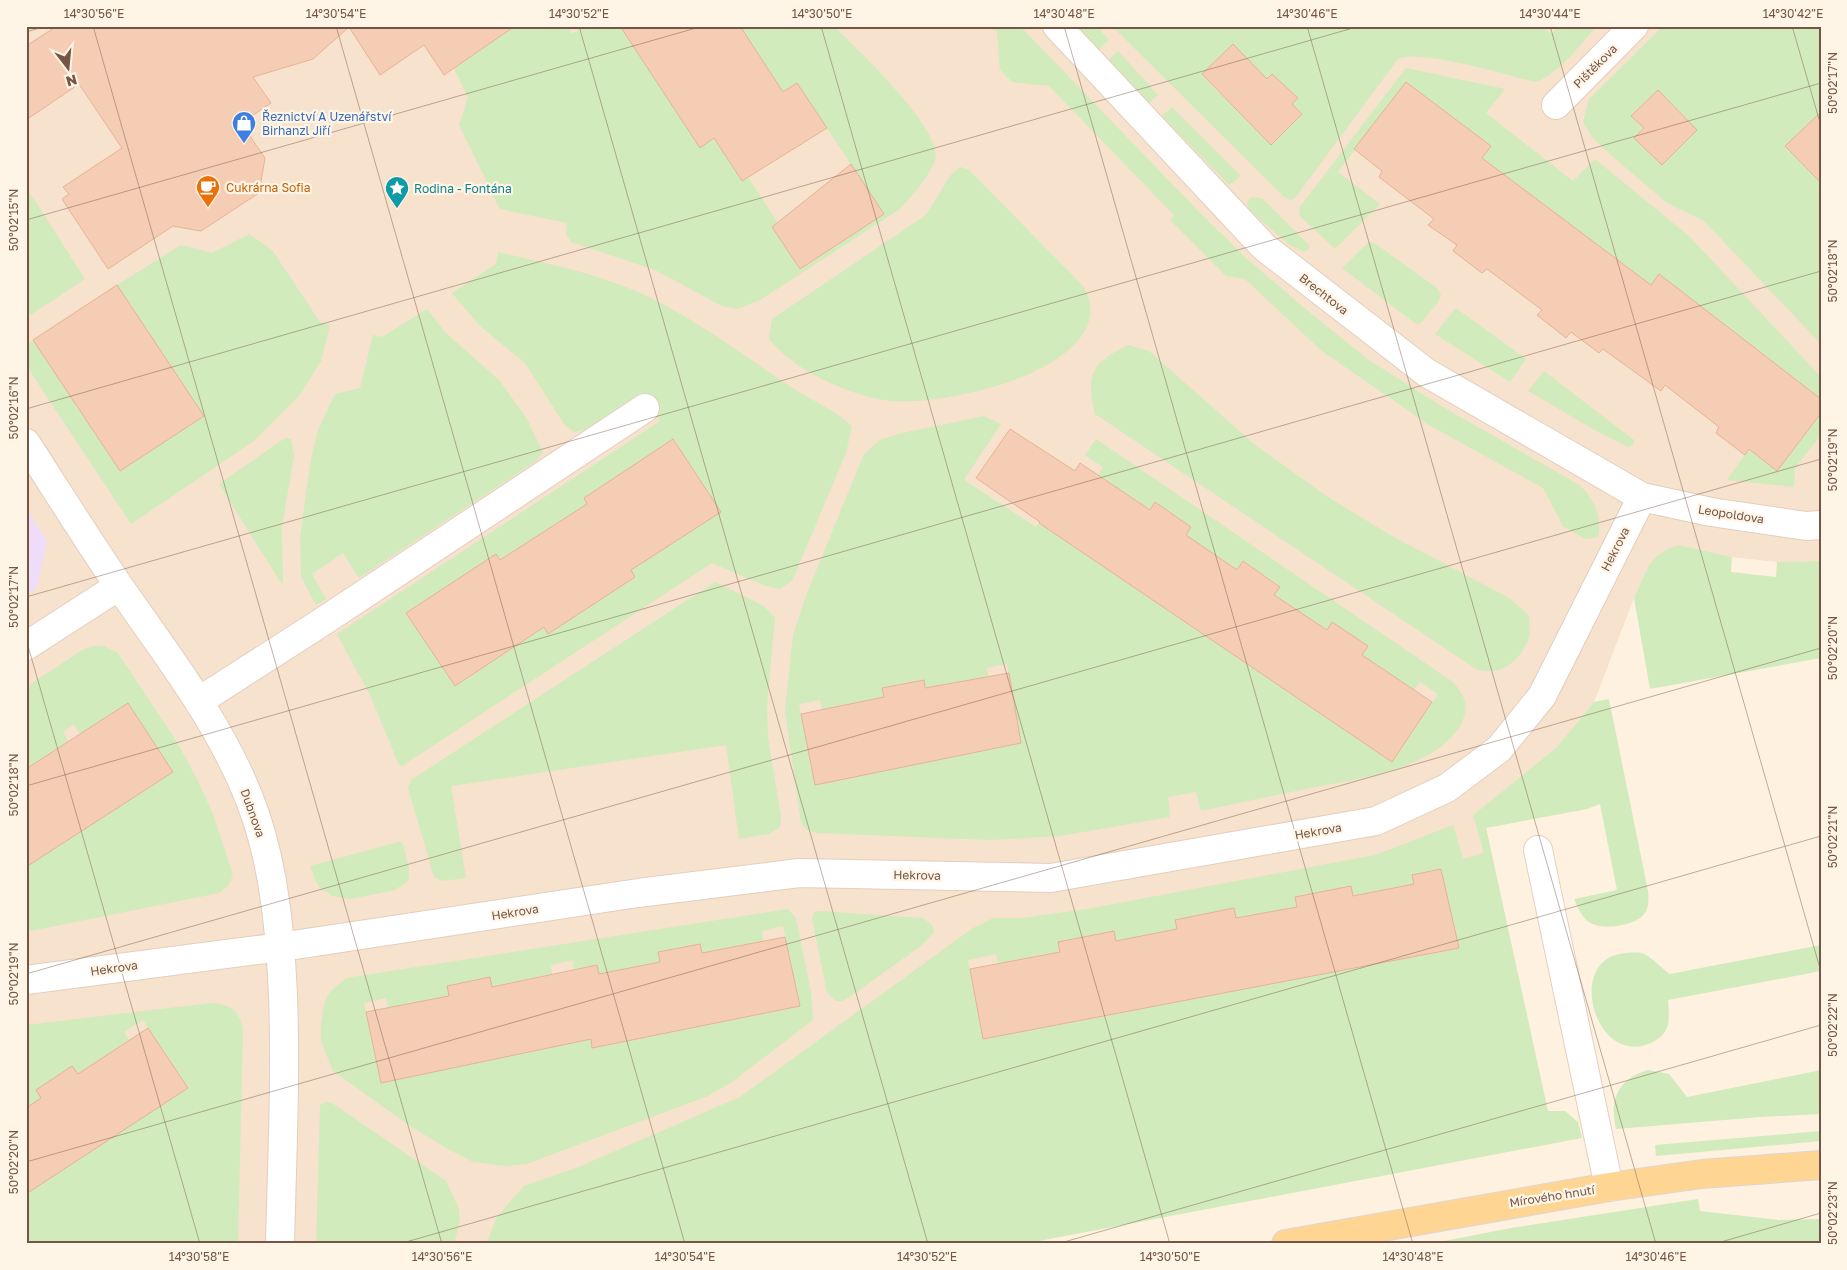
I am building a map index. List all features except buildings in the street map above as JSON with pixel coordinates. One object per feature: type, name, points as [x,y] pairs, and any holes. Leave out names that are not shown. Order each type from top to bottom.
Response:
[{"type":"main road","name":"Mírového hnutí","points":[[1286,1244],[1609,1187],[1702,1174],[1821,1165]]},
{"type":"street","name":"Brechtova","points":[[1057,26],[1264,247],[1427,373],[1642,497]]},
{"type":"street","name":"Pištěkova","points":[[1556,105],[1634,26]]},
{"type":"street","points":[[199,701],[320,624],[645,408]]},
{"type":"street","name":"Dubnova","points":[[26,443],[119,586],[199,701],[230,754],[255,813],[271,869],[281,947],[284,1065],[280,1244]]},
{"type":"street","name":"Leopoldova","points":[[1642,497],[1711,512],[1806,526],[1821,525]]},
{"type":"street","name":"Hekrova","points":[[26,980],[281,947],[638,893],[799,873],[1051,878],[1376,821],[1447,788],[1500,749],[1542,696],[1642,497]]},
{"type":"street","points":[[26,646],[119,586]]},
{"type":"street","points":[[1538,850],[1609,1187]]},
{"type":"shaded area","points":[[26,26],[1821,26],[1821,561],[1777,562],[1732,557],[1679,545],[1649,565],[1634,598],[1594,702],[1556,748],[1473,815],[1486,827],[1532,1041],[539,1244],[26,1244]]},
{"type":"shaded area","points":[[26,508],[47,541],[37,588],[26,595]]},
{"type":"green space","points":[[515,26],[567,26],[572,34],[585,26],[620,26],[641,58],[647,55],[677,102],[672,105],[700,147],[714,138],[741,180],[748,177],[778,223],[772,227],[801,269],[884,214],[797,83],[783,92],[740,26],[834,26],[878,70],[913,110],[926,129],[934,146],[935,160],[924,180],[900,209],[760,300],[737,309],[722,306],[655,270],[571,242],[566,233],[567,223],[500,209],[459,125],[468,98],[454,68]]},
{"type":"green space","points":[[991,26],[1020,26],[1199,212],[1244,256],[1369,360],[1443,407],[1581,486],[1594,503],[1596,509],[1599,522],[1598,537],[1585,539],[1563,526],[1543,488],[1429,425],[1322,351],[1245,279],[1226,276],[1170,220],[1174,215],[1049,86],[1012,82],[1000,70],[997,32]]},
{"type":"green space","points":[[1073,26],[1097,26],[1109,40],[1097,51]]},
{"type":"green space","points":[[1112,26],[1543,26],[1551,34],[1559,26],[1597,26],[1562,65],[1545,78],[1536,82],[1444,60],[1425,57],[1398,59],[1295,198],[1290,200],[1284,197]],"holes":[[[1233,44],[1248,60],[1260,86],[1272,74],[1298,98],[1292,104],[1302,114],[1271,145],[1202,75]]]},
{"type":"green space","points":[[1663,26],[1821,26],[1821,132],[1785,146],[1821,183],[1821,344],[1704,221],[1667,203],[1592,137],[1583,122],[1589,99]],"holes":[[[1658,90],[1697,130],[1662,165],[1635,138],[1643,128],[1631,115]]]},
{"type":"green space","points":[[1118,51],[1158,95],[1147,105],[1107,61]]},
{"type":"green space","points":[[1406,68],[1505,89],[1486,113],[1573,181],[1595,159],[1690,237],[1821,377],[1821,399],[1651,285],[1482,158],[1490,146],[1406,82],[1338,172],[1380,204],[1335,249],[1300,216],[1299,208]]},
{"type":"green space","points":[[1172,107],[1241,176],[1229,185],[1162,116]]},
{"type":"green space","points":[[960,167],[969,170],[1084,287],[1089,301],[1090,316],[1080,337],[1061,356],[1034,371],[1003,384],[937,399],[907,401],[869,397],[837,386],[806,370],[779,350],[769,339],[772,319],[926,215],[950,176]]},
{"type":"green space","points":[[26,193],[32,196],[85,279],[26,318]]},
{"type":"green space","points":[[1250,198],[1263,199],[1310,246],[1308,250],[1304,252],[1291,246],[1249,210],[1247,203]]},
{"type":"green space","points":[[249,234],[272,250],[320,322],[330,325],[321,361],[299,396],[254,441],[131,524],[26,365],[26,345],[33,340],[120,471],[203,416],[117,285],[181,245],[212,253]]},
{"type":"green space","points":[[1369,242],[1376,244],[1438,289],[1441,295],[1438,302],[1421,323],[1416,324],[1342,268]]},
{"type":"green space","points":[[498,252],[595,276],[648,297],[710,332],[796,391],[836,413],[852,426],[846,453],[792,581],[780,589],[766,586],[712,563],[402,766],[399,765],[371,697],[337,634],[660,421],[641,393],[584,430],[574,432],[564,424],[525,363],[480,326],[452,293],[496,264]],"holes":[[[673,439],[720,511],[631,570],[634,577],[548,634],[544,627],[455,686],[407,613],[500,560],[587,504],[584,498]]]},
{"type":"green space","points":[[1456,308],[1526,359],[1510,382],[1435,334]]},
{"type":"green space","points":[[427,309],[445,332],[500,381],[527,419],[543,452],[536,461],[359,578],[343,553],[312,574],[326,599],[316,605],[301,577],[300,537],[311,459],[318,430],[335,394],[360,388],[373,335],[382,337]]},
{"type":"green space","points":[[1128,345],[1149,351],[1254,444],[1328,497],[1392,536],[1511,599],[1529,616],[1529,638],[1519,655],[1508,666],[1501,669],[1485,671],[1476,669],[1095,414],[1091,389],[1094,371],[1106,358]]},
{"type":"green space","points":[[1544,371],[1634,440],[1634,444],[1628,447],[1591,428],[1528,391]]},
{"type":"green space","points":[[1821,413],[1821,435],[1795,468],[1794,487],[1727,480],[1749,449],[1777,471]]},
{"type":"green space","points":[[984,416],[1001,424],[964,480],[1036,527],[1039,523],[1392,762],[1438,694],[1420,682],[1414,690],[1362,655],[1367,646],[1332,622],[1327,630],[1274,595],[1280,586],[1243,561],[1237,570],[1186,535],[1191,526],[1155,502],[1150,510],[1098,475],[1103,467],[1085,455],[1096,439],[1453,682],[1464,698],[1466,708],[1460,726],[1447,741],[1431,754],[1388,771],[1201,811],[1196,792],[1168,797],[1170,817],[1060,836],[991,840],[817,833],[807,830],[801,823],[785,711],[793,635],[807,593],[864,454],[880,440],[902,433]],"holes":[[[1007,664],[1021,743],[815,785],[799,704],[820,700],[822,710],[884,697],[882,688],[923,680],[925,688],[988,677],[987,668]]]},
{"type":"green space","points":[[285,438],[291,439],[294,456],[282,527],[283,586],[219,484]]},
{"type":"green space","points":[[1679,545],[1732,557],[1731,572],[1776,577],[1777,562],[1821,561],[1821,658],[1650,689],[1634,598],[1649,565],[1657,556]]},
{"type":"green space","points":[[715,582],[762,605],[775,617],[767,705],[768,738],[781,816],[780,827],[769,834],[739,839],[726,745],[451,786],[466,878],[442,881],[434,877],[408,788],[411,780]]},
{"type":"green space","points":[[104,646],[118,653],[177,742],[213,814],[233,875],[228,886],[219,893],[26,932],[26,867],[173,772],[85,743],[74,724],[63,732],[73,750],[26,769],[26,687],[84,649]]},
{"type":"green space","points":[[1609,699],[1648,891],[1646,912],[1634,922],[1618,926],[1594,925],[1586,920],[1574,899],[1617,890],[1600,804],[1587,809],[1486,828],[1548,1111],[1565,1111],[1578,1122],[1582,1138],[1023,1244],[486,1244],[497,1217],[524,1186],[576,1168],[740,1097],[973,928],[993,918],[1022,918],[1087,909],[1375,855],[1453,825],[1463,859],[1484,853],[1473,815],[1556,748],[1594,702]],"holes":[[[1441,869],[1458,948],[983,1039],[968,960],[996,954],[998,964],[1060,952],[1058,942],[1114,931],[1116,941],[1177,929],[1176,920],[1233,908],[1236,918],[1297,907],[1295,897],[1351,886],[1353,896],[1414,884],[1413,875]]]},
{"type":"green space","points":[[402,841],[409,868],[409,880],[395,890],[351,899],[332,896],[318,886],[310,866]]},
{"type":"green space","points":[[788,909],[796,918],[811,992],[813,1020],[732,1082],[708,1096],[527,1164],[506,1166],[473,1162],[448,1149],[410,1126],[333,1071],[321,1041],[321,1023],[324,1004],[329,993],[346,978]],"holes":[[[783,926],[800,1006],[593,1048],[591,1039],[381,1083],[364,1003],[386,998],[388,1008],[449,996],[447,986],[490,977],[492,987],[552,974],[551,965],[573,960],[574,969],[597,965],[599,974],[660,962],[658,952],[700,944],[702,953],[763,941],[762,931]]]},
{"type":"green space","points":[[814,912],[923,918],[932,925],[934,933],[921,946],[851,996],[842,1001],[835,1001],[827,992],[812,919]]},
{"type":"green space","points":[[1821,945],[1821,971],[1668,1000],[1668,1024],[1664,1034],[1653,1042],[1633,1047],[1617,1042],[1604,1029],[1595,1013],[1592,994],[1594,976],[1603,962],[1619,954],[1642,953],[1670,974]]},
{"type":"green space","points":[[211,1003],[225,1005],[234,1010],[238,1014],[243,1032],[238,1244],[26,1244],[26,1194],[188,1088],[143,1020],[124,1032],[129,1040],[78,1074],[72,1067],[36,1090],[41,1098],[26,1108],[26,1025]]},
{"type":"green space","points":[[1648,1070],[1669,1074],[1687,1097],[1821,1070],[1821,1114],[1616,1129],[1614,1108],[1618,1092],[1629,1079]]},
{"type":"green space","points":[[326,1102],[332,1103],[446,1181],[459,1209],[460,1220],[454,1244],[316,1244],[320,1105]]},
{"type":"green space","points":[[1821,1131],[1821,1141],[1656,1156],[1655,1145]]},
{"type":"green space","points":[[1698,1199],[1700,1211],[1779,1220],[1821,1219],[1821,1244],[1429,1244],[1511,1228]]},
{"type":"place","name":"Řeznictví A Uzenářství Birhanzl Jiří","points":[[244,144]]},
{"type":"place","name":"Cukrárna Sofia","points":[[208,208]]},
{"type":"place","name":"Rodina - Fontána","points":[[397,209]]}]
